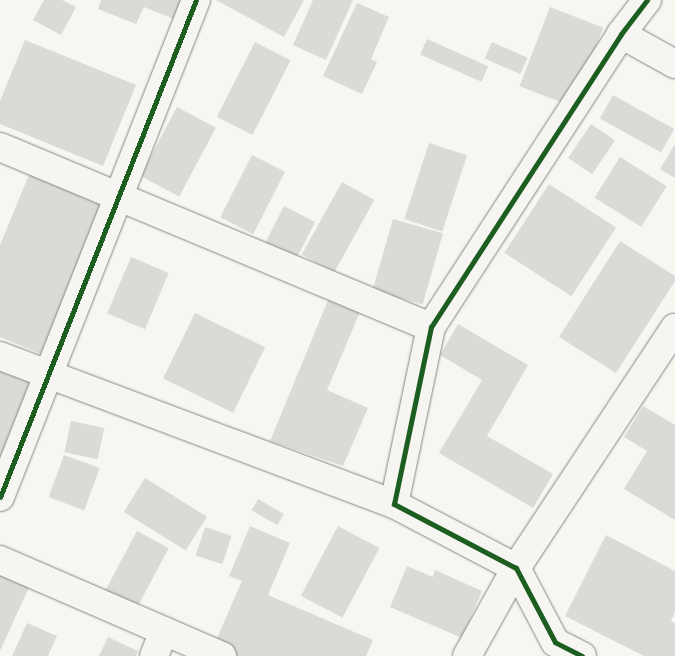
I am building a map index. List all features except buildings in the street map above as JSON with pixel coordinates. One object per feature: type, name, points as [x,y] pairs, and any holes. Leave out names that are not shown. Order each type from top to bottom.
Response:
[{"type":"street","points":[[0,497],[196,0]]},
{"type":"street","points":[[394,504],[431,327],[621,34],[647,0]]},
{"type":"street","points":[[621,34],[675,64]]},
{"type":"street","points":[[0,147],[118,198],[431,327]]},
{"type":"street","points":[[467,656],[516,568],[675,328]]},
{"type":"street","points":[[0,356],[394,504],[516,568],[555,642],[582,656]]},
{"type":"street","points":[[0,560],[222,656]]},
{"type":"street","points":[[154,656],[164,631]]},
{"type":"cycle path","points":[[0,497],[196,0]]},
{"type":"cycle path","points":[[582,656],[555,642],[516,568],[394,504],[431,327],[621,34],[647,0]]}]
